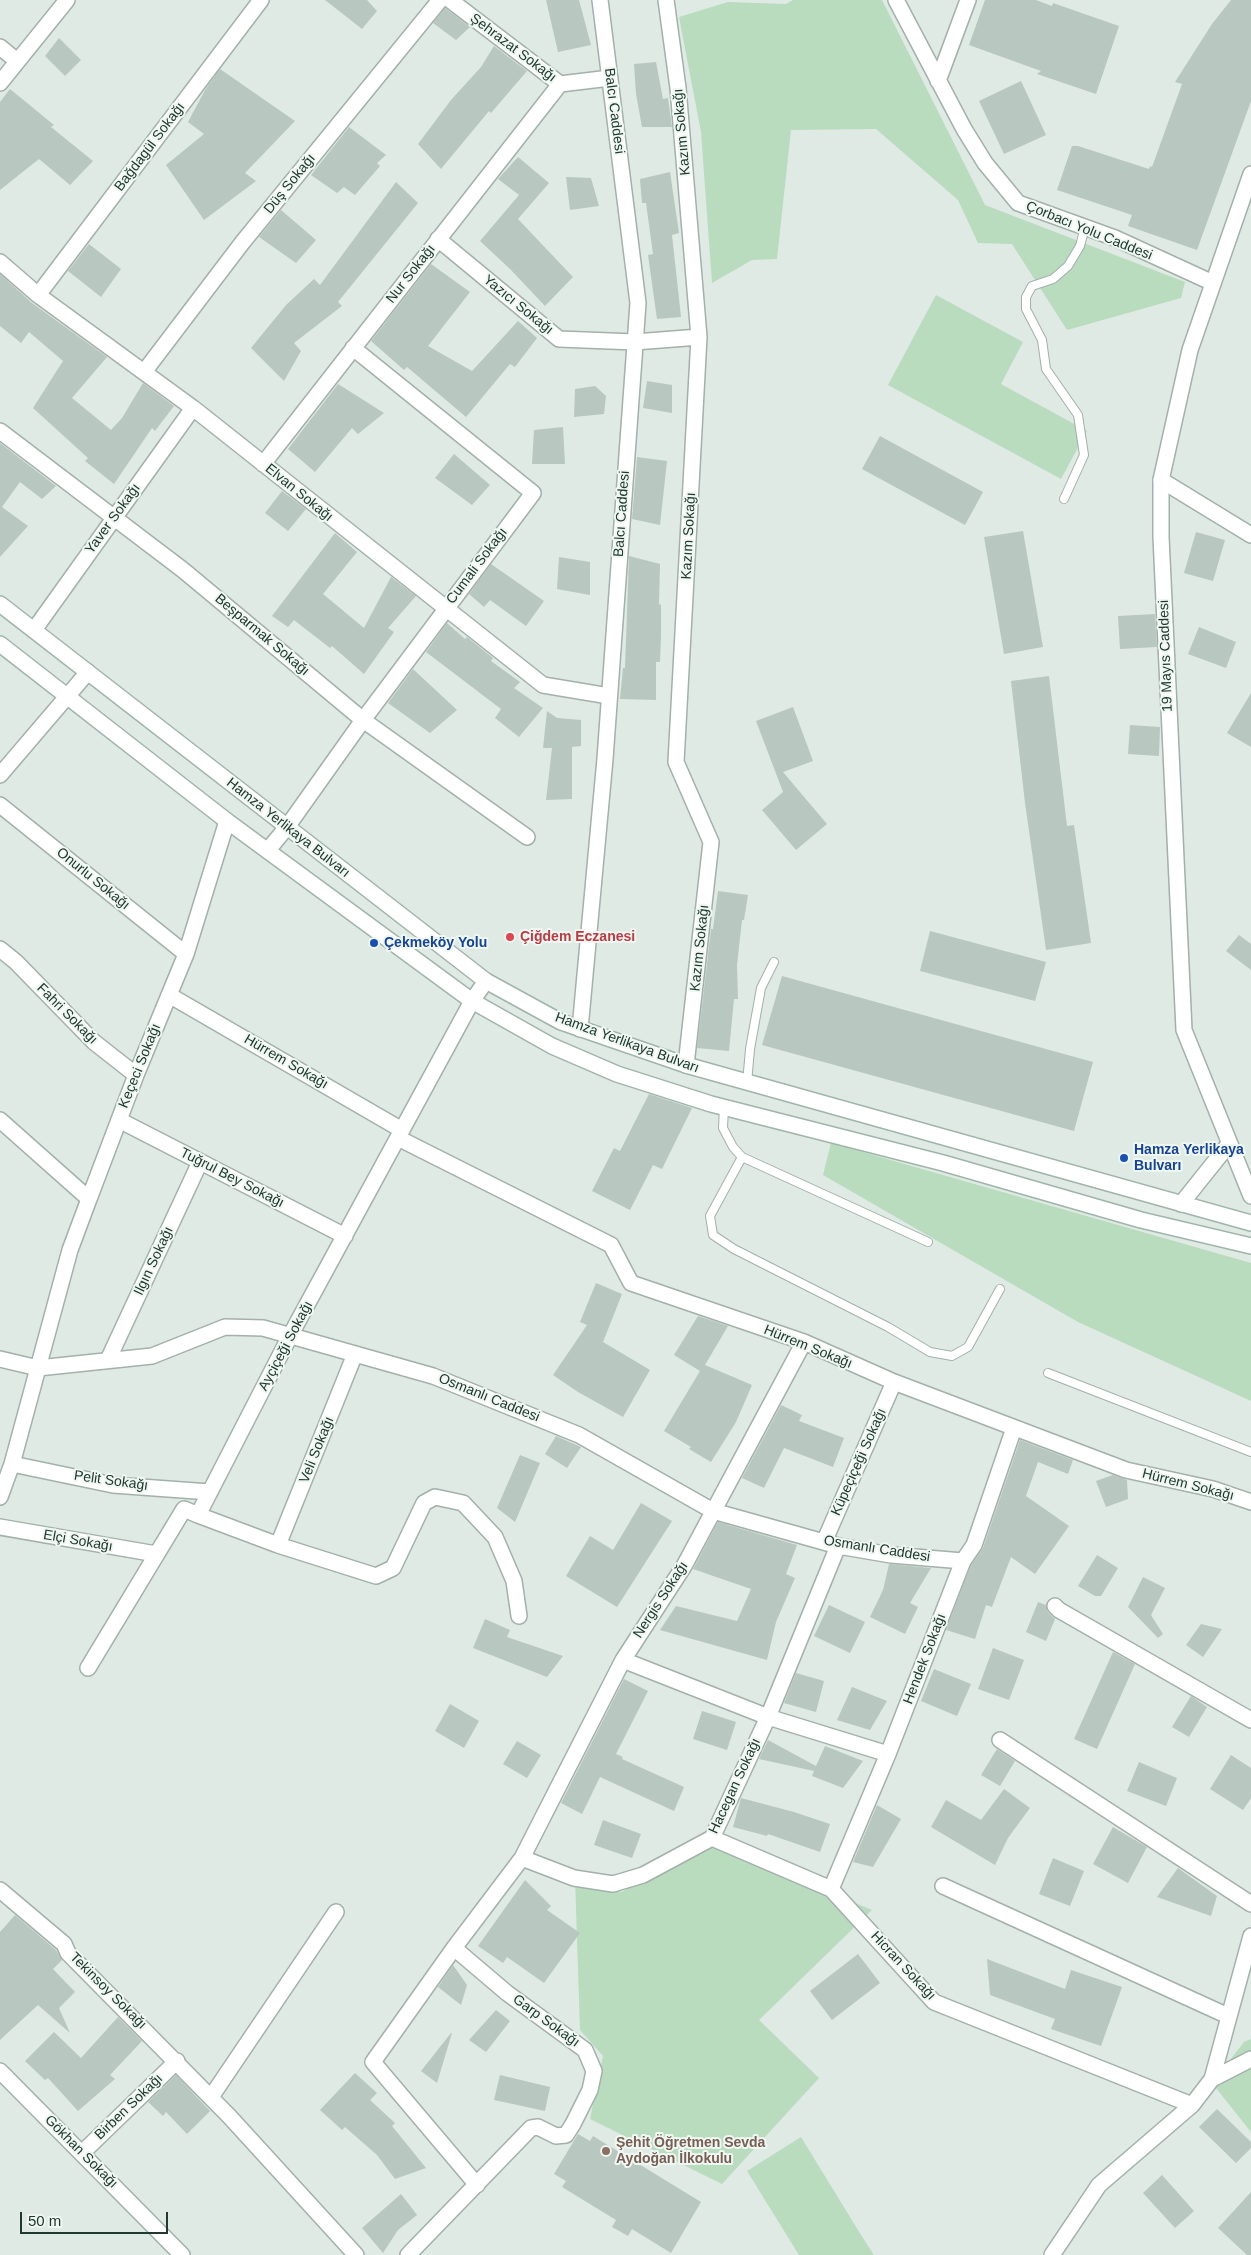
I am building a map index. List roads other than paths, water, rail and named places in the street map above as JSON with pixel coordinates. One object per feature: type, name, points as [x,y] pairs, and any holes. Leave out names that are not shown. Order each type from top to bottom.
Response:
[{"type":"street","points":[[0,83],[67,0]]},
{"type":"street","name":"Bağdagül Sokağı","points":[[38,294],[261,0]]},
{"type":"street","name":"Düş Sokağı","points":[[144,372],[242,243],[440,0]]},
{"type":"street","name":"Şehrazat Sokağı","points":[[450,0],[560,84],[610,78]]},
{"type":"street","name":"Balcı Caddesi","points":[[580,1029],[609,696],[638,303],[600,0]]},
{"type":"street","name":"Kazım Sokağı","points":[[666,0],[678,88],[699,337],[676,762],[711,842],[686,1065]]},
{"type":"street","name":"Çorbacı Yolu Caddesi","points":[[896,0],[964,130],[985,163],[1018,203],[1115,238],[1213,283]]},
{"type":"street","points":[[938,80],[968,0]]},
{"type":"street","points":[[0,48],[17,61]]},
{"type":"street","name":"Nur Sokağı","points":[[263,464],[560,84]]},
{"type":"street","name":"19 Mayıs Caddesi","points":[[1251,174],[1190,350],[1161,480],[1161,537],[1184,1030],[1251,1196]]},
{"type":"street","name":"Yazıcı Sokağı","points":[[438,239],[559,339],[635,342],[699,337]]},
{"type":"street","name":"Elvan Sokağı","points":[[0,262],[38,294],[193,408],[543,685],[609,696]]},
{"type":"street","name":"Cumali Sokağı","points":[[268,850],[288,827],[445,608],[533,492],[353,348]]},
{"type":"street","name":"Yaver Sokağı","points":[[34,630],[193,408]]},
{"type":"street","name":"Beşparmak Sokağı","points":[[0,431],[184,570],[364,720],[527,837]]},
{"type":"street","points":[[1161,480],[1251,535]]},
{"type":"street","name":"Hamza Yerlikaya Bulvarı","points":[[0,604],[486,981],[561,1022],[686,1065],[1251,1223]]},
{"type":"street","name":"Hamza Yerlikaya Bulvarı","points":[[0,644],[227,821],[472,1001],[552,1046],[652,1087],[943,1162],[1141,1220],[1251,1246]]},
{"type":"street","points":[[0,775],[88,672]]},
{"type":"street","name":"Onurlu Sokağı","points":[[0,805],[186,954]]},
{"type":"street","name":"Keçeci Sokağı","points":[[0,1497],[12,1464],[70,1250],[136,1075],[186,954],[227,821]]},
{"type":"street","name":"Fahri Sokağı","points":[[0,949],[16,962],[94,1042],[136,1075]]},
{"type":"street","name":"Ayçiçeği Sokağı","points":[[198,1515],[290,1336],[472,1001],[486,981]]},
{"type":"street","name":"Hürrem Sokağı","points":[[169,995],[400,1134],[611,1245],[631,1283],[804,1342],[894,1382],[1126,1470],[1213,1489],[1251,1502]]},
{"type":"street","points":[[0,1120],[89,1198]]},
{"type":"street","name":"Tuğrul Bey Sokağı","points":[[119,1120],[345,1236]]},
{"type":"street","points":[[1181,1204],[1229,1144]]},
{"type":"street","name":"Ilgın Sokağı","points":[[108,1360],[200,1162]]},
{"type":"street","name":"Osmanlı Caddesi","points":[[0,1359],[38,1368],[152,1356],[224,1326],[263,1328],[433,1376],[579,1435],[713,1512],[831,1544],[891,1554],[963,1561]]},
{"type":"street","name":"Nergis Sokağı","points":[[477,2185],[373,2062],[454,1948],[522,1858],[623,1660],[684,1566],[804,1342]]},
{"type":"street","name":"Veli Sokağı","points":[[278,1546],[355,1354]]},
{"type":"street","name":"Küpeçiçeği Sokağı","points":[[831,1544],[894,1382]]},
{"type":"street","name":"Hendek Sokağı","points":[[831,1889],[888,1754],[963,1561],[974,1545],[1014,1428]]},
{"type":"street","name":"Pelit Sokağı","points":[[12,1464],[113,1485],[210,1492]]},
{"type":"street","points":[[88,1668],[184,1509],[278,1546],[376,1576],[393,1568],[424,1503],[435,1497],[463,1503],[495,1537],[514,1580],[519,1616]]},
{"type":"street","name":"Elçi Sokağı","points":[[0,1527],[156,1554]]},
{"type":"street","name":"Hacegan Sokağı","points":[[522,1858],[574,1878],[613,1884],[643,1875],[712,1838],[768,1717],[831,1544]]},
{"type":"street","points":[[1056,1606],[1059,1610],[1251,1720]]},
{"type":"street","points":[[623,1660],[768,1717],[888,1754]]},
{"type":"street","points":[[1000,1740],[1251,1904]]},
{"type":"street","name":"Hicran Sokağı","points":[[712,1838],[831,1889],[934,2002],[1192,2105]]},
{"type":"street","points":[[943,1886],[1228,2016]]},
{"type":"street","name":"Tekinsoy Sokağı","points":[[0,1890],[64,1944],[68,1952],[177,2061],[356,2255]]},
{"type":"street","points":[[211,2097],[336,1912]]},
{"type":"street","points":[[1212,2080],[1251,1936]]},
{"type":"street","name":"Garp Sokağı","points":[[454,1948],[507,1994],[586,2050],[594,2070],[590,2090],[566,2135],[556,2136],[538,2127],[532,2128],[477,2185]]},
{"type":"street","points":[[1052,2255],[1099,2186],[1192,2105],[1212,2080],[1251,2059]]},
{"type":"street","name":"Birben Sokağı","points":[[82,2154],[177,2061]]},
{"type":"street","name":"Gökhan Sokağı","points":[[0,2071],[182,2255]]},
{"type":"street","points":[[408,2255],[477,2185]]},
{"type":"lane","points":[[1064,499],[1084,455],[1078,415],[1046,369],[1042,340],[1026,309],[1026,297],[1032,286],[1053,279],[1068,266],[1080,246],[1085,227]]},
{"type":"lane","points":[[747,1082],[750,1049],[761,988],[774,962]]},
{"type":"lane","points":[[724,1107],[723,1128],[733,1147],[742,1157],[928,1242]]},
{"type":"lane","points":[[742,1157],[710,1216],[713,1236],[734,1249],[888,1327],[930,1352],[952,1356],[968,1347],[1000,1289]]},
{"type":"lane","points":[[1048,1373],[1251,1452]]},
{"type":"place","name":"Çiğdem Eczanesi","points":[[510,937]]},
{"type":"place","name":"Çekmeköy Yolu","points":[[374,943]]},
{"type":"place","name":"Hamza Yerlikaya Bulvarı","points":[[1124,1158]]},
{"type":"place","name":"Şehit Öğretmen Sevda Aydoğan İlkokulu","points":[[606,2151]]}]
